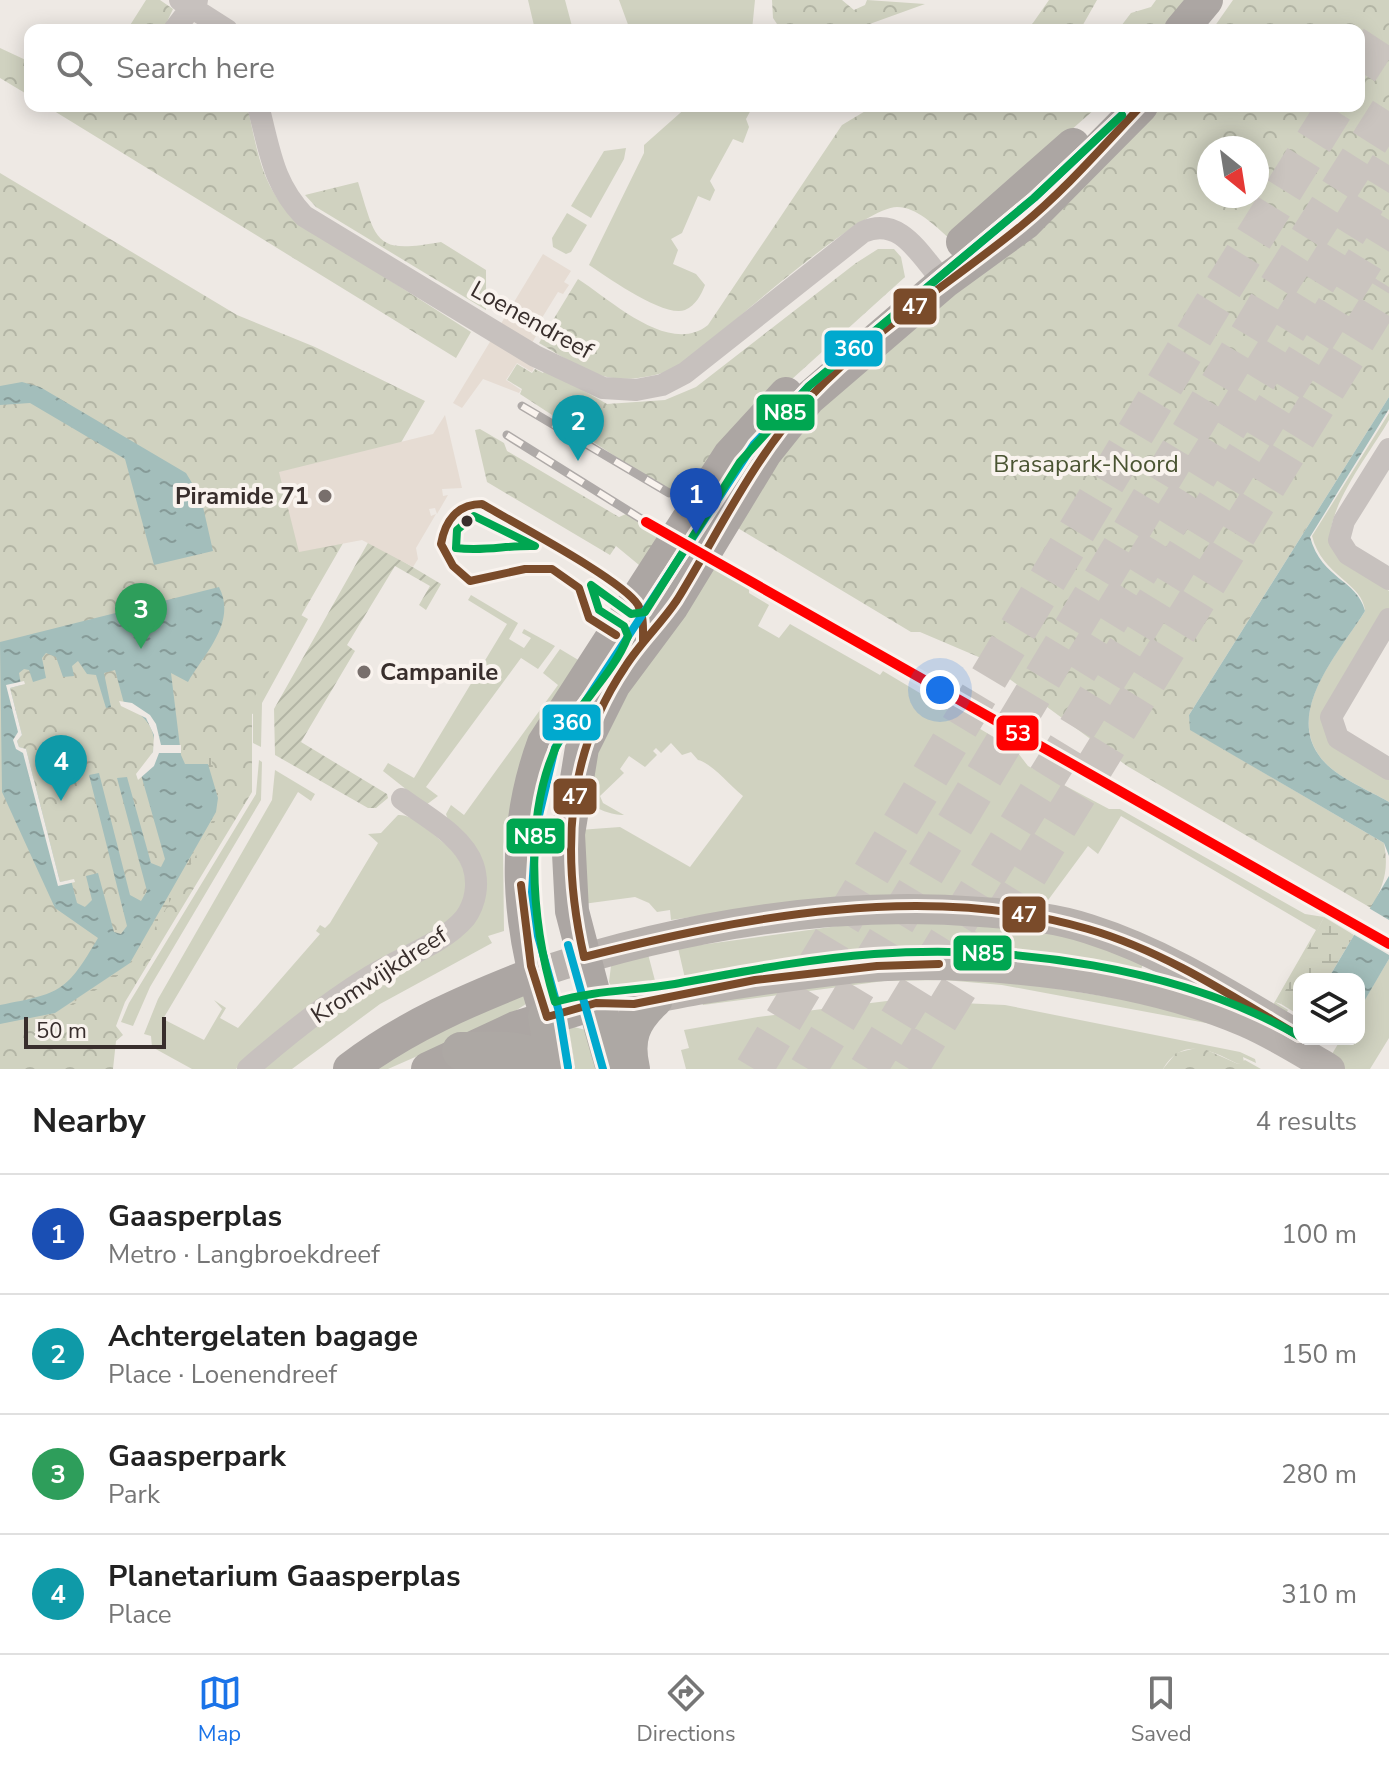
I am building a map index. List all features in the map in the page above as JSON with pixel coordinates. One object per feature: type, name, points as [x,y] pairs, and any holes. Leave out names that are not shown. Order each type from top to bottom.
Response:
[{"type":"highway","points":[[631,1069],[626,1049],[629,1033],[654,999]]},
{"type":"highway","points":[[596,1003],[615,1069]]},
{"type":"highway","points":[[547,1017],[554,1069]]},
{"type":"highway","points":[[461,1051],[521,1052],[554,1069]]},
{"type":"main road","points":[[1186,24],[1206,0]]},
{"type":"main road","points":[[1209,24],[1228,0]]},
{"type":"main road","points":[[596,1003],[572,911],[568,857],[570,812],[582,748],[601,705],[643,641],[672,606],[747,481],[786,424],[809,398],[1108,112]]},
{"type":"main road","points":[[547,1017],[534,974],[522,914],[521,873],[533,787],[544,743],[663,565],[730,455],[801,377],[937,275],[1025,223],[1135,112]]},
{"type":"main road","points":[[350,1069],[386,1043],[462,1004],[584,957],[726,925],[806,915],[917,909],[1033,915],[1087,928],[1140,947],[1201,978],[1288,1034],[1354,1069]]},
{"type":"main road","points":[[428,1069],[461,1051],[547,1017],[596,1003],[634,1004],[755,980],[856,968],[962,965],[1129,988],[1217,1012],[1288,1034],[1330,1069]]},
{"type":"street","points":[[178,24],[190,3],[219,24]]},
{"type":"street","name":"Loenendreef","points":[[260,112],[276,177],[285,195],[304,216],[535,356],[603,388],[636,390],[662,385],[708,356],[863,232],[878,225],[897,228],[937,275]]},
{"type":"street","points":[[1389,449],[1344,521],[1339,540],[1348,554],[1389,579]]},
{"type":"street","points":[[1389,619],[1331,717],[1338,738],[1389,769]]},
{"type":"street","name":"Kromwijkdreef","points":[[248,1069],[333,1002],[450,931],[467,915],[476,891],[470,859],[448,833],[402,799]]},
{"type":"green space","points":[[146,0],[160,0],[173,9],[166,24],[131,24]]},
{"type":"green space","points":[[528,0],[565,0],[571,24],[534,24]]},
{"type":"green space","points":[[619,0],[755,0],[753,24],[628,24]]},
{"type":"green space","points":[[772,0],[842,0],[854,10],[865,5],[867,0],[925,4],[870,24],[777,24],[773,18]]},
{"type":"green space","points":[[1049,0],[1097,0],[1083,24],[1032,24]]},
{"type":"green space","points":[[1156,0],[1196,0],[1175,24],[1123,24],[1131,13],[1151,7]]},
{"type":"green space","name":"Brasapark-Noord","points":[[1233,0],[1389,0],[1389,397],[1189,715],[1191,730],[1384,843],[1384,877],[1371,908],[1127,766],[981,658],[920,632],[911,632],[731,524],[794,429],[1146,112],[1365,112],[1365,24],[1216,24]]},
{"type":"green space","points":[[0,48],[24,59],[24,92],[0,78]]},
{"type":"green space","points":[[56,112],[248,112],[268,182],[285,208],[297,221],[471,332],[456,358]]},
{"type":"green space","points":[[681,112],[750,112],[746,119],[749,127],[743,143],[733,139],[710,181],[715,190],[710,201],[698,196],[682,233],[671,239],[678,250],[673,264],[696,274],[705,285],[700,296],[685,310],[676,311],[650,302],[589,265],[644,153],[644,145]]},
{"type":"green space","points":[[864,112],[1091,112],[949,238],[912,210],[897,207],[878,213],[821,250],[679,368],[656,375],[620,379],[591,372],[539,343],[578,279],[624,311],[659,330],[676,334],[693,333],[708,325],[842,125]]},
{"type":"green space","points":[[626,148],[624,159],[591,218],[571,206],[604,151]]},
{"type":"green space","points":[[0,173],[237,315],[315,347],[425,401],[252,701],[252,792],[125,1002],[116,1026],[123,1035],[116,1041],[113,1069],[0,1069]]},
{"type":"green space","points":[[358,182],[375,231],[382,239],[402,246],[441,242],[486,270],[486,310],[316,207],[305,195]]},
{"type":"green space","points":[[567,213],[587,225],[571,252],[566,254],[553,247],[552,238]]},
{"type":"green space","points":[[878,249],[894,249],[901,257],[905,277],[771,398],[688,504],[520,394],[522,389],[507,380],[517,364],[532,373],[535,369],[543,373],[546,369],[607,404],[665,400],[696,387]]},
{"type":"green space","points":[[1389,413],[1389,420],[1343,496],[1331,528],[1331,541],[1389,591],[1389,608],[1328,721],[1389,779],[1389,802],[1324,762],[1310,736],[1309,717],[1313,698],[1331,661],[1365,611],[1357,593],[1324,561],[1312,536]]},
{"type":"green space","points":[[480,429],[504,443],[507,451],[619,517],[626,514],[668,538],[639,565],[616,546],[610,555],[487,482],[475,430]]},
{"type":"green space","points":[[369,541],[441,584],[426,610],[419,605],[430,586],[395,566],[347,645],[355,651],[301,742],[387,794],[388,798],[376,808],[368,808],[275,755],[274,709]]},
{"type":"green space","points":[[709,563],[749,587],[749,593],[769,605],[758,626],[779,638],[790,624],[880,675],[883,671],[997,739],[1018,753],[1028,766],[1109,809],[1120,809],[1305,914],[1324,917],[1296,973],[1293,973],[1293,980],[1281,1004],[1275,1002],[1288,1010],[1282,1020],[1269,1012],[1316,930],[1121,816],[1098,854],[1088,846],[1040,911],[799,901],[671,920],[670,910],[657,912],[649,903],[635,897],[583,904],[579,830],[620,827],[690,867],[743,796],[691,752],[682,755],[671,743],[661,753],[656,748],[653,751],[657,755],[645,767],[629,756],[620,769],[624,773],[600,796],[603,803],[624,815],[604,811],[590,802],[587,784],[596,756],[612,721]]},
{"type":"green space","points":[[471,595],[518,623],[509,639],[524,648],[531,638],[522,633],[524,629],[555,646],[538,669],[521,658],[426,787],[438,796],[426,805],[383,771],[388,763],[414,778],[507,624],[468,600]]},
{"type":"green space","points":[[309,599],[301,615],[308,619],[262,703],[261,747],[253,743],[253,714],[0,630]]},
{"type":"green space","points":[[560,649],[585,664],[517,775],[503,847],[504,931],[488,936],[492,943],[380,1004],[292,1069],[262,1069],[313,1028],[478,913],[446,814],[451,805],[464,815],[558,685],[543,673]]},
{"type":"green space","points":[[183,755],[211,758],[222,809],[148,940],[125,971],[64,1011],[0,1027],[67,1007],[130,963],[217,812],[218,803],[185,764]]},
{"type":"green space","points":[[259,760],[262,762],[261,800],[150,987],[133,1026],[121,1022],[129,1003],[256,794]]},
{"type":"green space","points":[[275,770],[315,794],[311,801],[298,792],[163,1019],[204,1040],[222,1009],[214,1000],[226,1008],[220,1018],[238,1028],[320,934],[316,931],[320,925],[325,928],[330,923],[378,843],[368,834],[381,833],[398,815],[416,821],[451,849],[466,876],[466,895],[463,905],[449,921],[378,961],[287,1026],[236,1069],[192,1069],[152,1047],[151,1036],[144,1034],[158,999],[272,800]]},
{"type":"green space","points":[[1324,917],[1354,935],[1332,973],[1295,973]]},
{"type":"green space","points":[[1014,919],[1145,956],[1139,977],[1055,963],[687,987],[678,948],[881,920]]},
{"type":"green space","points":[[648,954],[658,992],[612,988],[609,982],[611,966]]},
{"type":"green space","points":[[1389,959],[1389,1038],[1370,1069],[1323,1069],[1337,1045],[1365,1045],[1365,999]]},
{"type":"green space","points":[[936,969],[1189,1010],[1222,1026],[1002,985],[944,980],[884,981],[703,1005],[701,995]]},
{"type":"green space","points":[[1293,976],[1293,1011],[1281,1004]]},
{"type":"green space","points":[[524,988],[529,1002],[506,1017],[388,1069],[366,1069]]},
{"type":"green space","points":[[895,1000],[1005,1005],[1240,1052],[1255,1059],[1256,1063],[1243,1057],[1244,1062],[1238,1064],[1218,1054],[1188,1049],[1179,1052],[1163,1069],[686,1069],[681,1050],[689,1048],[684,1030],[758,1017]]},
{"type":"green space","points":[[574,1027],[586,1030],[602,1069],[563,1069],[565,1031]]},
{"type":"green space","points":[[1200,1047],[1238,1064],[1245,1060],[1261,1069],[1163,1069],[1176,1053]]},
{"type":"shaded area","points":[[543,254],[571,271],[564,282],[569,285],[563,294],[558,292],[532,334],[536,336],[522,360],[534,368],[532,372],[517,363],[506,380],[521,390],[519,393],[483,379],[462,408],[453,403]]},
{"type":"shaded area","points":[[445,415],[462,488],[442,489],[443,496],[448,495],[437,514],[435,508],[429,509],[431,516],[436,514],[416,548],[418,559],[413,567],[362,540],[299,552],[279,472],[433,434]]},
{"type":"water","points":[[22,382],[40,387],[186,473],[201,498],[213,551],[154,565],[125,459],[30,403],[0,405],[0,386]]},
{"type":"water","points":[[1389,397],[1389,409],[1310,537],[1323,562],[1355,592],[1365,611],[1321,680],[1309,718],[1310,736],[1324,762],[1389,802],[1389,856],[1384,843],[1190,730],[1189,715]]},
{"type":"water","points":[[219,587],[224,600],[222,625],[217,637],[188,682],[171,673],[181,755],[185,764],[208,764],[218,798],[216,812],[130,963],[55,1013],[0,1024],[0,1005],[37,997],[60,987],[78,970],[98,938],[55,908],[2,792],[0,642]],"holes":[[[46,653],[56,657],[63,677],[74,676],[72,666],[78,661],[87,674],[96,675],[106,708],[111,707],[104,673],[115,670],[125,707],[144,718],[153,734],[152,753],[140,771],[165,859],[161,867],[151,863],[127,777],[117,778],[147,891],[141,901],[130,895],[99,773],[89,775],[127,926],[121,934],[114,932],[98,873],[86,876],[92,900],[85,907],[77,903],[71,880],[60,882],[26,749],[19,747],[17,741],[22,735],[10,688],[21,685],[19,673],[24,669],[29,670],[33,682],[46,678],[42,658]]]},
{"type":"water","points":[[1389,876],[1389,959],[1365,1000],[1365,973],[1332,973]]},
{"type":"pier","points":[[24,681],[25,684],[10,688],[22,735],[17,741],[19,747],[26,749],[60,882],[74,879],[75,882],[58,886],[23,753],[16,749],[13,740],[18,732],[6,685]]},
{"type":"pier","points":[[119,701],[132,703],[150,715],[156,724],[161,745],[181,745],[181,753],[159,753],[154,766],[138,780],[136,774],[153,752],[154,735],[146,718],[121,706]]},
{"type":"pier","points":[[1367,907],[1389,920],[1389,955],[1351,933]]},
{"type":"tunnel","points":[[1365,62],[1389,25]]},
{"type":"tunnel","points":[[808,1069],[1275,291],[1389,111]]},
{"type":"tunnel","points":[[754,1069],[1213,304],[1332,112]]},
{"type":"tunnel","points":[[1078,671],[1389,165]]},
{"type":"tunnel","points":[[868,1069],[1389,220]]},
{"type":"tunnel","points":[[909,1069],[1389,287]]},
{"type":"railway","points":[[522,406],[669,493]]},
{"type":"railway","points":[[507,435],[646,522]]},
{"type":"transit line","name":"47","points":[[1135,112],[1037,212],[859,350],[834,373],[790,420],[754,469],[677,600],[625,667],[605,701],[590,736],[573,807],[572,881],[577,919],[584,957],[707,929],[835,910],[900,906],[963,908],[1026,915],[1088,929],[1144,949],[1223,990],[1293,1032]]},
{"type":"transit line","name":"360","points":[[568,1067],[559,1012],[538,936],[532,892],[536,828],[555,748],[754,444],[809,386],[1034,198],[1122,115]]},
{"type":"transit line","name":"N85","points":[[1122,115],[1034,198],[809,386],[740,462],[645,612],[631,614],[591,585],[599,610],[624,626],[628,636],[607,674],[563,733],[550,763],[536,830],[534,866],[540,937],[555,1002],[824,959],[926,952],[981,953],[1093,965],[1148,977],[1252,1012],[1293,1033]]},
{"type":"transit line","name":"47","points":[[616,635],[589,618],[579,588],[552,569],[525,569],[470,581],[453,566],[441,544],[449,521],[466,507],[482,504],[590,567],[612,581],[638,605],[643,641]]},
{"type":"transit line","name":"N85","points":[[474,516],[535,546],[456,548],[457,530],[474,516]]},
{"type":"transit line","name":"53","points":[[646,522],[1389,944]]},
{"type":"transit line","name":"47","points":[[521,885],[531,966],[547,1017],[596,1003],[634,1004],[755,980],[877,966],[939,964]]},
{"type":"transit line","name":"360","points":[[568,945],[603,1069]]},
{"type":"place","name":"Achtergelaten bagage","points":[[578,461]]},
{"type":"place","name":"Piramide 71","points":[[325,496]]},
{"type":"place","name":"Gaasperplas","points":[[696,534]]},
{"type":"place","name":"Gaasperpark","points":[[141,649]]},
{"type":"place","name":"Campanile","points":[[364,672]]},
{"type":"place","name":"Planetarium Gaasperplas","points":[[61,801]]}]
